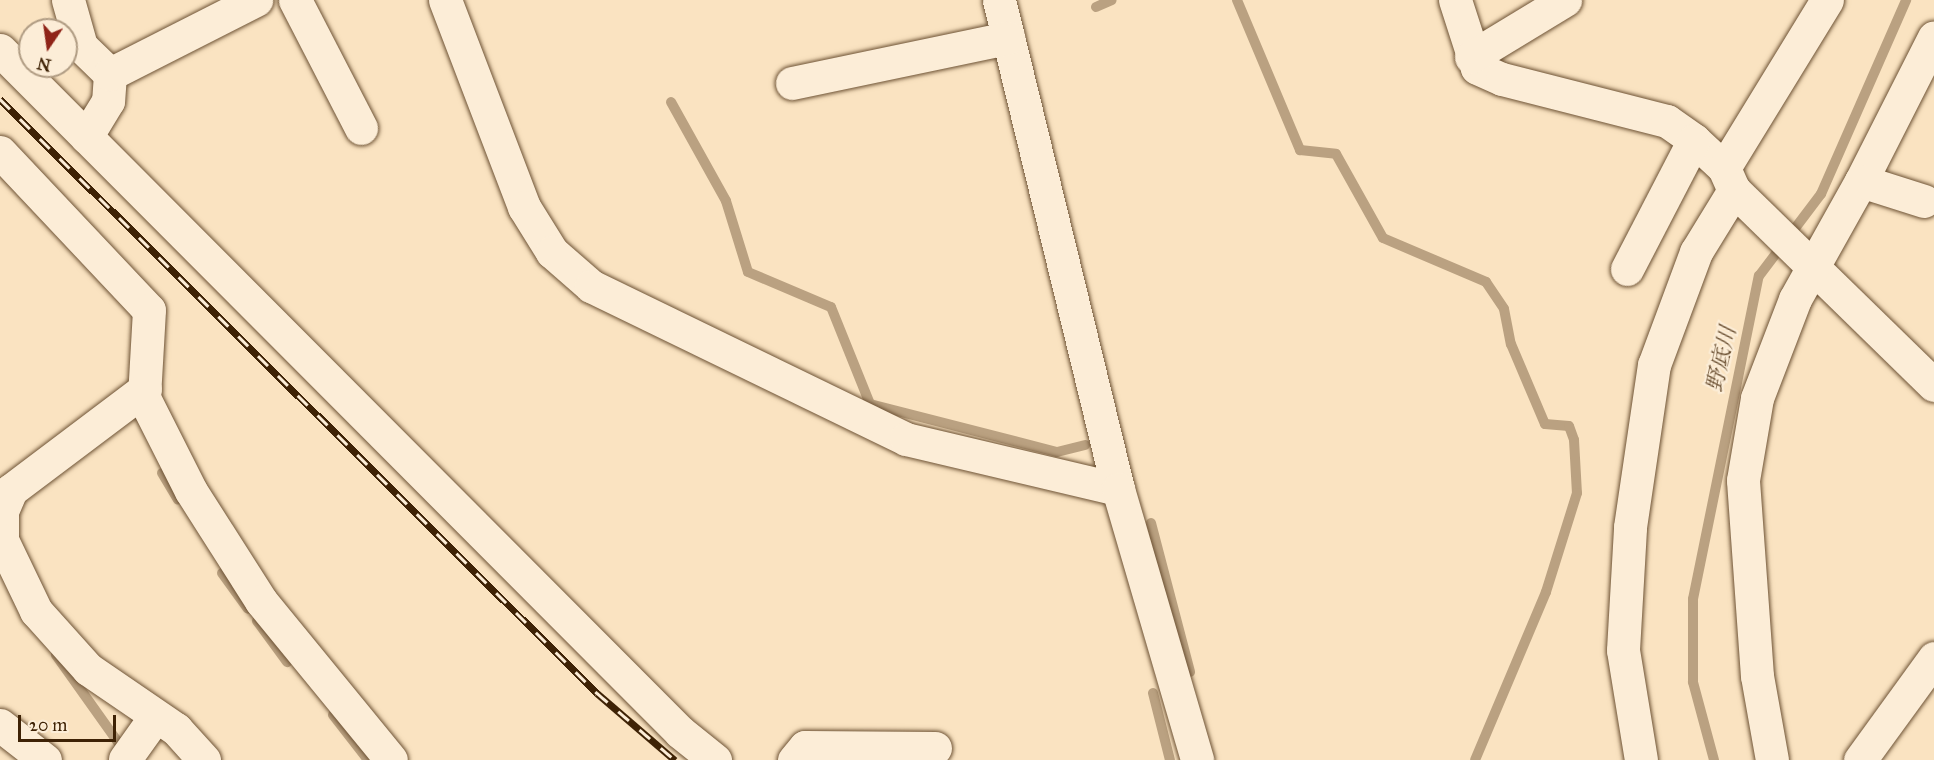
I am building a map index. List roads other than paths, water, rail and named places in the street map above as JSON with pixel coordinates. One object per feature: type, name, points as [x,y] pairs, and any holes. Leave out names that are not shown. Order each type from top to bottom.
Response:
[{"type":"street","points":[[68,0],[81,46],[110,74]]},
{"type":"street","points":[[110,74],[256,0]]},
{"type":"street","points":[[295,0],[361,128]]},
{"type":"street","points":[[445,0],[524,207],[552,252],[591,286],[906,439],[1118,489]]},
{"type":"street","points":[[999,0],[1118,489],[1197,760]]},
{"type":"street","points":[[1455,0],[1471,57],[1477,68],[1502,79],[1667,121],[1694,140],[1808,261],[1934,385]]},
{"type":"street","points":[[1471,57],[1565,0]]},
{"type":"street","points":[[1641,760],[1623,650],[1630,527],[1654,365],[1696,252],[1735,186],[1827,0]]},
{"type":"street","points":[[1772,760],[1757,676],[1743,480],[1757,398],[1808,261],[1861,181],[1934,37]]},
{"type":"street","points":[[792,83],[1008,38]]},
{"type":"street","points":[[0,50],[680,732],[715,760]]},
{"type":"street","points":[[86,137],[108,101],[110,74]]},
{"type":"street","points":[[1627,269],[1694,140]]},
{"type":"street","points":[[0,152],[149,310],[144,398],[191,491],[238,567],[391,760]]},
{"type":"street","points":[[1861,181],[1924,201]]},
{"type":"street","points":[[145,388],[11,490],[2,511],[2,540],[10,585],[88,669],[155,717],[176,729],[204,760]]},
{"type":"street","points":[[1860,760],[1934,658]]},
{"type":"street","points":[[125,759],[155,717]]},
{"type":"street","points":[[0,725],[45,760]]},
{"type":"street","points":[[794,760],[805,747],[935,748]]},
{"type":"waterway","points":[[1096,7],[1112,0]]},
{"type":"waterway","points":[[1237,0],[1300,150],[1336,154],[1383,238],[1486,282],[1504,309],[1511,344],[1545,424],[1569,426],[1574,440],[1577,493],[1546,592],[1475,760]]},
{"type":"waterway","name":"野底川","points":[[1714,760],[1693,682],[1693,599],[1759,276],[1821,194],[1906,0]]},
{"type":"waterway","points":[[671,102],[726,201],[748,272],[831,307],[870,404],[1057,452],[1085,445]]},
{"type":"waterway","points":[[162,473],[178,500]]},
{"type":"waterway","points":[[1151,523],[1190,672]]},
{"type":"waterway","points":[[222,573],[248,609]]},
{"type":"waterway","points":[[257,621],[287,662]]},
{"type":"waterway","points":[[56,655],[120,745]]},
{"type":"waterway","points":[[1153,693],[1170,760]]},
{"type":"waterway","points":[[333,715],[368,760]]},
{"type":"railway","points":[[0,99],[597,693],[675,760]]}]
